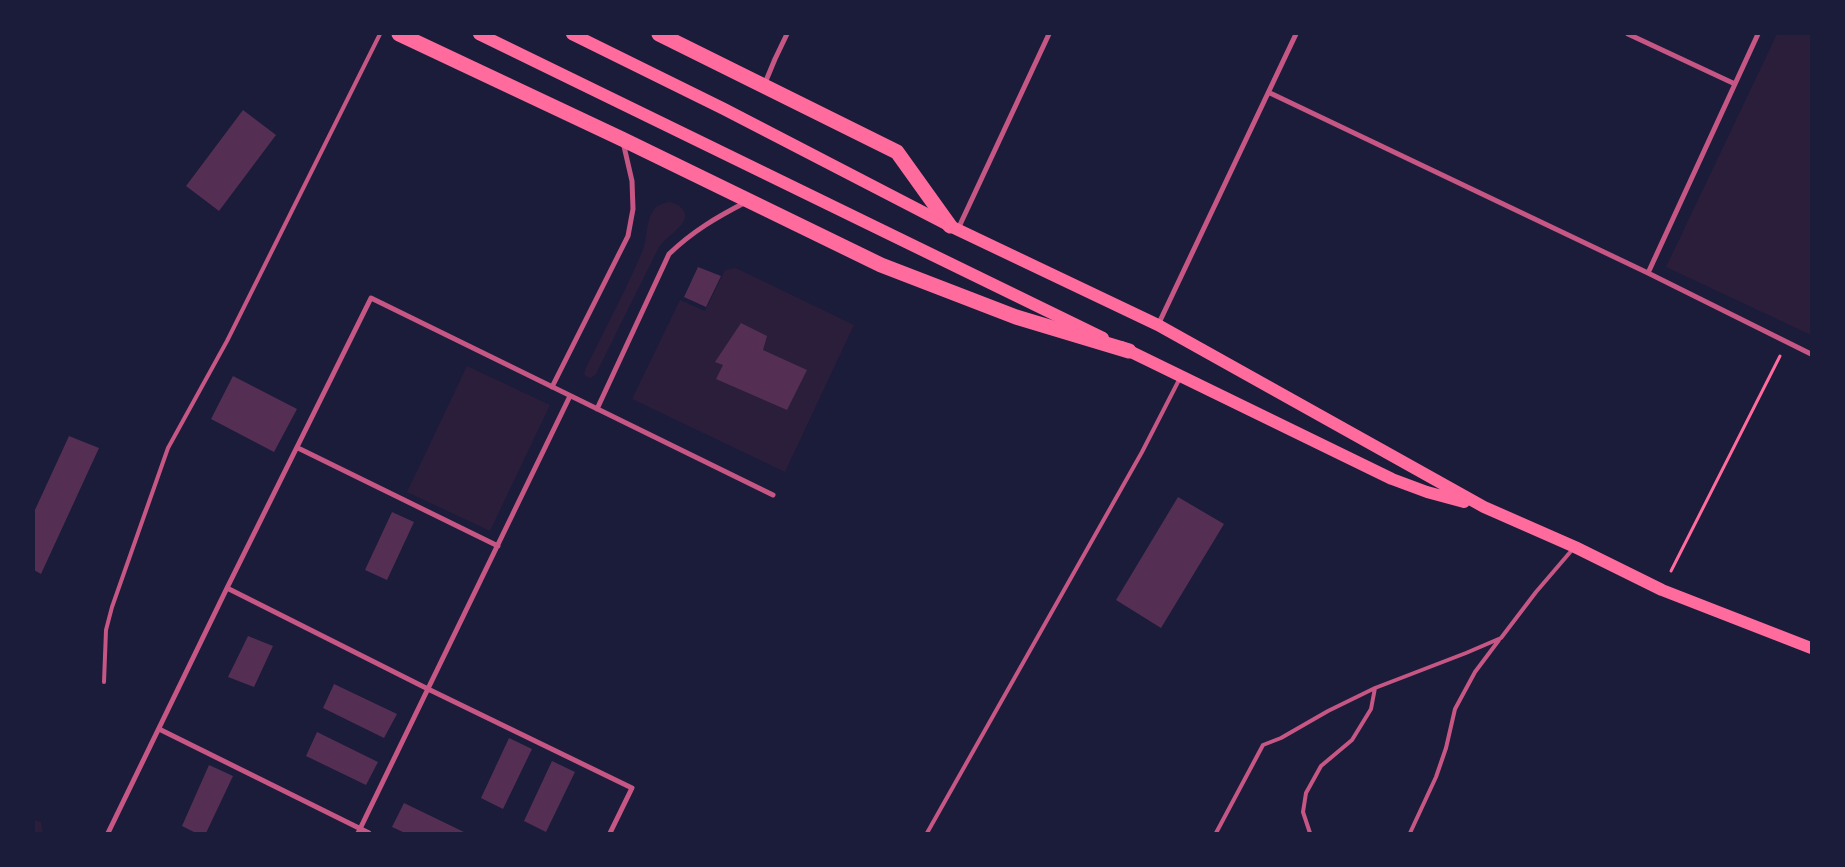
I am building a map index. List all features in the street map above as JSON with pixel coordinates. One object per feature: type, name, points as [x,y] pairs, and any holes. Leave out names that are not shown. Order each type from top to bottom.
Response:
[{"type":"highway","points":[[398,34],[899,272],[1016,317],[1129,351]]},
{"type":"highway","points":[[660,34],[897,152],[954,228]]},
{"type":"main road","points":[[479,34],[1392,479],[1427,492],[1484,507]]},
{"type":"main road","points":[[572,34],[724,109],[954,228],[1158,325],[1484,507],[1574,547],[1662,590],[1811,648]]},
{"type":"street","points":[[764,86],[787,34]]},
{"type":"street","points":[[954,228],[1049,34]]},
{"type":"street","points":[[1158,325],[1270,93],[1296,34]]},
{"type":"street","points":[[1628,34],[1735,84]]},
{"type":"street","points":[[1648,273],[1758,34]]},
{"type":"street","points":[[1270,93],[1648,273],[1811,354]]},
{"type":"street","points":[[552,387],[628,236],[633,209],[632,181],[622,139]]},
{"type":"street","points":[[597,409],[669,254],[689,235],[711,220],[747,201]]},
{"type":"street","points":[[108,833],[371,298],[773,494]]},
{"type":"street","points":[[359,831],[570,396]]},
{"type":"street","points":[[298,448],[498,546]]},
{"type":"street","points":[[227,588],[428,689],[632,788],[610,833]]},
{"type":"street","points":[[159,729],[359,831],[369,833]]},
{"type":"lane","points":[[104,682],[106,630],[112,607],[168,448],[227,341],[380,34]]},
{"type":"lane","points":[[927,833],[1142,452],[1181,375]]},
{"type":"lane","points":[[1410,833],[1436,777],[1446,748],[1455,709],[1475,672],[1536,592],[1574,547]]},
{"type":"lane","points":[[1216,833],[1263,745],[1281,738],[1328,711],[1375,688],[1466,654],[1501,638]]},
{"type":"lane","points":[[1310,833],[1303,812],[1306,793],[1321,766],[1352,740],[1371,709],[1375,688]]},
{"type":"path","points":[[1662,590],[1787,341]]},
{"type":"shaded area","points":[[1777,34],[1811,34],[1811,335],[1666,267]]},
{"type":"shaded area","points":[[669,202],[683,210],[685,213],[684,220],[659,247],[596,374],[591,378],[587,377],[584,374],[585,370],[622,297],[642,252],[650,216],[658,206]]},
{"type":"shaded area","points":[[736,268],[854,325],[785,472],[632,399],[680,300],[705,311],[725,270]]},
{"type":"shaded area","points":[[467,366],[550,405],[490,531],[407,492]]},
{"type":"shaded area","points":[[34,820],[41,822],[43,833],[34,833]]},
{"type":"building","points":[[243,110],[276,135],[219,211],[186,186]]},
{"type":"building","points":[[698,267],[721,276],[706,307],[684,297]]},
{"type":"building","points":[[741,323],[767,336],[763,350],[807,370],[787,410],[716,379],[723,365],[715,362]]},
{"type":"building","points":[[233,376],[297,409],[274,452],[211,419]]},
{"type":"building","points":[[69,436],[99,448],[41,574],[34,570],[34,512]]},
{"type":"building","points":[[1178,497],[1224,524],[1161,628],[1116,600]]},
{"type":"building","points":[[392,512],[414,522],[387,580],[365,570]]},
{"type":"building","points":[[248,636],[273,646],[254,687],[228,677]]},
{"type":"building","points":[[334,684],[397,714],[384,738],[323,708]]},
{"type":"building","points":[[317,732],[378,762],[366,785],[306,756]]},
{"type":"building","points":[[509,738],[532,749],[503,809],[481,798]]},
{"type":"building","points":[[552,761],[575,772],[546,832],[524,821]]},
{"type":"building","points":[[209,765],[233,776],[206,833],[196,833],[182,826]]},
{"type":"building","points":[[404,803],[466,833],[405,833],[392,827]]}]
